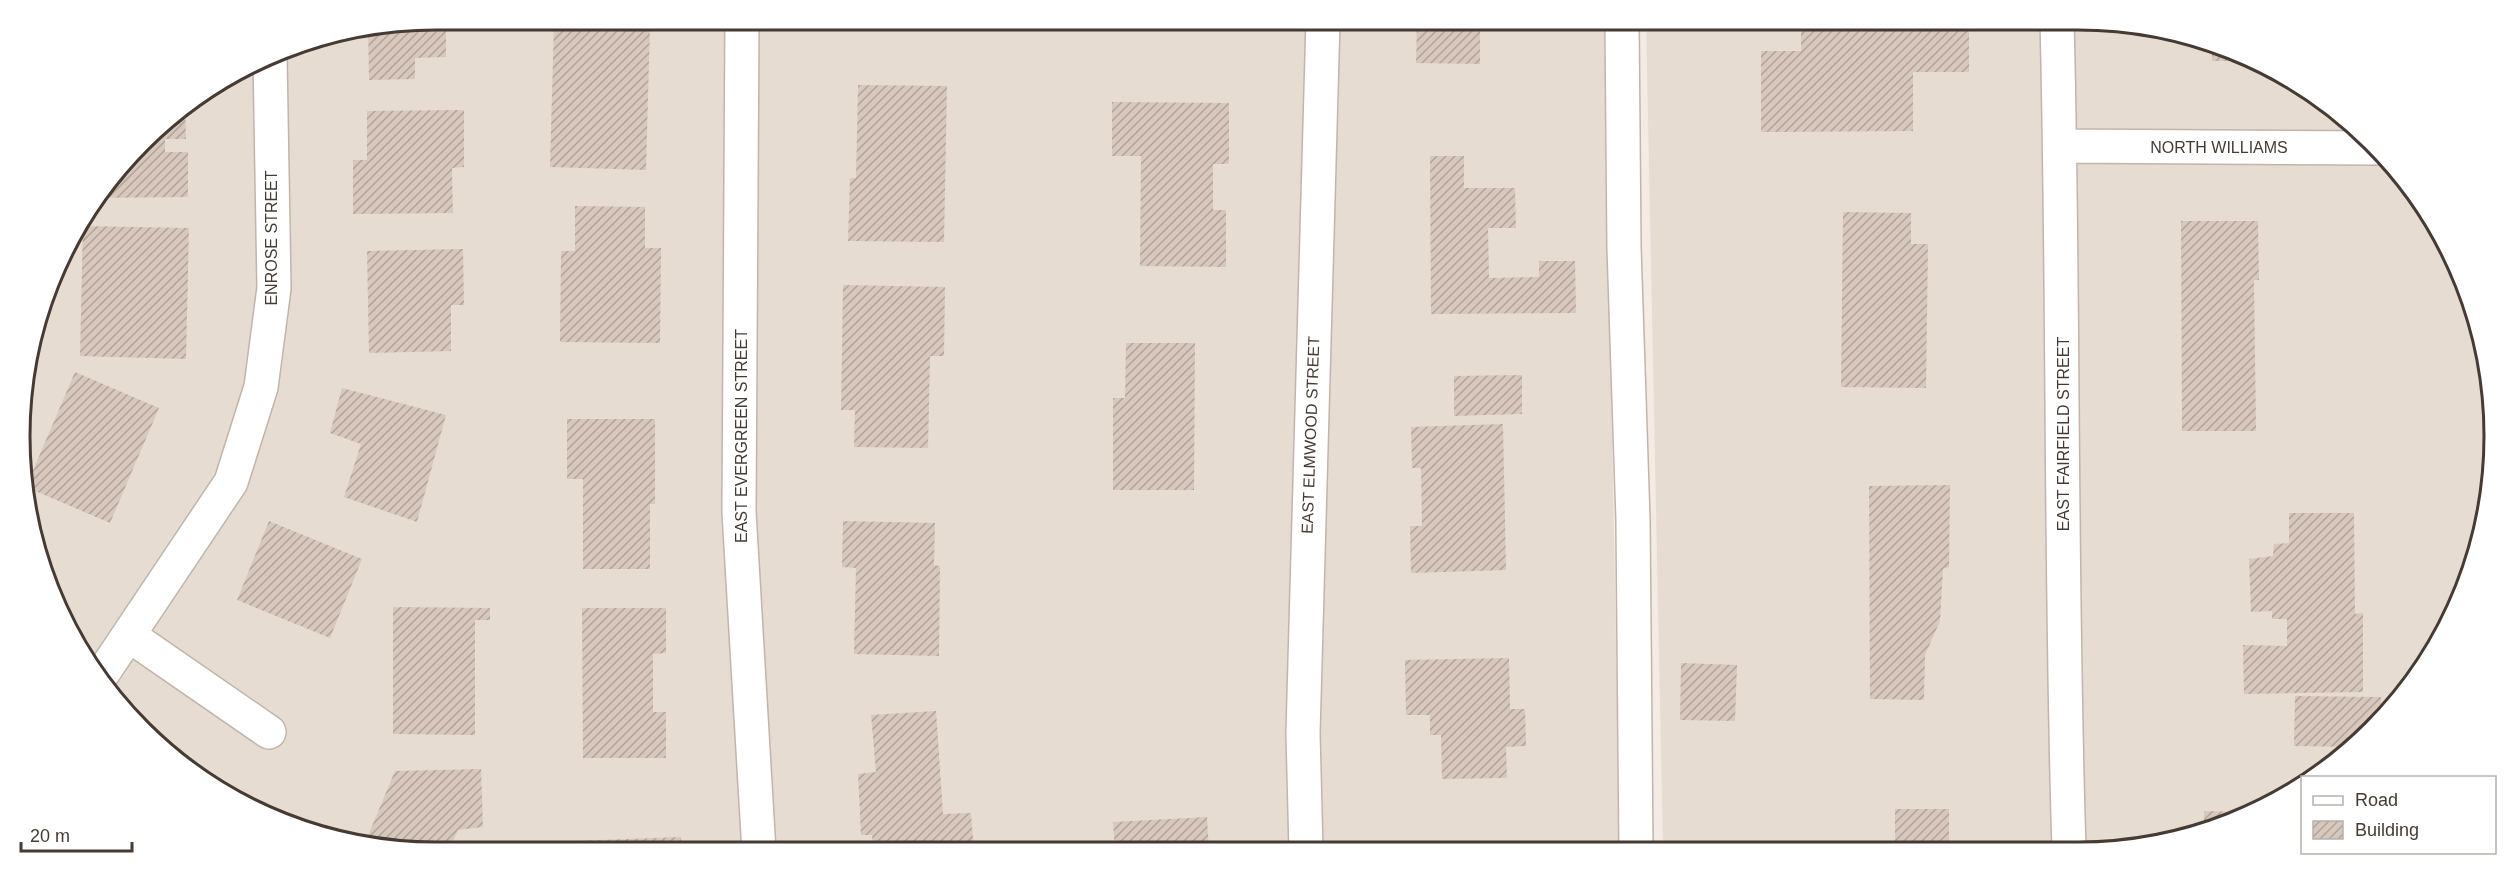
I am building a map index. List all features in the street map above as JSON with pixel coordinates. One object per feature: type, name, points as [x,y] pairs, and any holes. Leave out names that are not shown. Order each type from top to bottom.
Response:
[{"type":"street","name":"EAST EVERGREEN STREET","points":[[742,30],[739,512],[758,842]]},
{"type":"street","name":"EAST ELMWOOD STREET","points":[[1306,842],[1303,709],[1323,30]]},
{"type":"street","points":[[1622,30],[1624,247],[1633,520],[1636,842]]},
{"type":"street","name":"EAST FAIRFIELD STREET","points":[[2057,30],[2061,146],[2069,842]]},
{"type":"street","name":"ENROSE STREET","points":[[105,671],[231,482],[261,387],[274,288],[270,66]]},
{"type":"street","name":"NORTH WILLIAMS","points":[[2061,146],[2364,148]]},
{"type":"street","points":[[130,636],[269,732]]},
{"type":"shaded area","points":[[436,30],[1604,30],[1620,842],[436,842],[383,839],[331,828],[256,800],[210,774],[168,741],[131,704],[98,662],[72,616],[52,567],[33,489],[31,409],[33,383],[44,331],[72,256],[98,210],[114,189],[131,168],[168,131],[210,98],[233,84],[305,52],[383,33]]},
{"type":"shaded area","points":[[1646,30],[2078,30],[2131,33],[2183,44],[2258,72],[2304,98],[2365,149],[2416,210],[2453,281],[2476,357],[2481,383],[2484,436],[2481,489],[2476,515],[2453,591],[2416,662],[2365,723],[2304,774],[2258,800],[2183,828],[2131,839],[2078,842],[1663,842]]},
{"type":"building","points":[[446,30],[446,57],[415,58],[415,79],[369,80],[368,36]]},
{"type":"building","points":[[554,30],[650,30],[646,170],[550,167]]},
{"type":"building","points":[[1417,30],[1480,30],[1480,64],[1416,63]]},
{"type":"building","points":[[1801,30],[1969,30],[1969,72],[1913,72],[1913,131],[1761,132],[1761,51],[1801,51]]},
{"type":"building","points":[[2212,53],[2233,61],[2212,61]]},
{"type":"building","points":[[858,85],[947,86],[944,242],[848,241],[850,178],[856,178]]},
{"type":"building","points":[[1112,102],[1229,103],[1229,164],[1213,164],[1213,210],[1226,210],[1226,267],[1140,266],[1141,156],[1112,156]]},
{"type":"building","points":[[464,110],[464,167],[452,168],[453,213],[353,214],[353,160],[367,160],[367,111]]},
{"type":"building","points":[[185,117],[186,139],[165,139],[165,152],[188,152],[188,197],[107,198],[149,149]]},
{"type":"building","points":[[1430,156],[1464,156],[1464,188],[1515,188],[1516,228],[1488,228],[1489,278],[1539,277],[1539,261],[1575,261],[1576,313],[1431,314]]},
{"type":"building","points":[[575,206],[645,207],[645,248],[661,248],[660,343],[560,342],[561,251],[575,251]]},
{"type":"building","points":[[1843,212],[1911,213],[1911,244],[1928,244],[1926,388],[1841,387]]},
{"type":"building","points":[[2181,221],[2258,221],[2259,280],[2254,280],[2256,431],[2182,431]]},
{"type":"building","points":[[88,226],[189,228],[186,359],[80,356],[83,235]]},
{"type":"building","points":[[463,249],[464,305],[451,305],[451,351],[369,353],[367,251]]},
{"type":"building","points":[[843,285],[945,287],[944,356],[930,356],[928,448],[854,447],[855,410],[841,410]]},
{"type":"building","points":[[1126,343],[1195,343],[1194,490],[1113,490],[1113,398],[1125,398]]},
{"type":"building","points":[[75,372],[159,408],[110,523],[33,490],[32,473]]},
{"type":"building","points":[[1522,375],[1522,414],[1454,416],[1454,376]]},
{"type":"building","points":[[342,388],[446,415],[417,522],[344,497],[361,444],[330,433]]},
{"type":"building","points":[[567,419],[655,419],[655,504],[650,504],[650,569],[583,569],[583,479],[567,479]]},
{"type":"building","points":[[1503,424],[1506,570],[1411,573],[1410,526],[1422,526],[1421,468],[1412,468],[1411,427]]},
{"type":"building","points":[[1950,485],[1949,567],[1943,569],[1940,621],[1925,655],[1924,700],[1870,699],[1869,486]]},
{"type":"building","points":[[2289,513],[2354,513],[2355,614],[2363,613],[2363,692],[2244,694],[2243,645],[2287,646],[2287,619],[2272,619],[2272,611],[2251,612],[2249,559],[2273,556],[2274,544],[2289,543]]},
{"type":"building","points":[[269,521],[362,559],[330,638],[237,600]]},
{"type":"building","points":[[843,521],[935,523],[934,565],[940,566],[939,656],[854,654],[856,568],[842,567]]},
{"type":"building","points":[[393,607],[490,608],[490,620],[475,620],[475,735],[393,734]]},
{"type":"building","points":[[582,608],[666,608],[666,653],[653,654],[653,712],[666,712],[666,758],[583,758]]},
{"type":"building","points":[[1509,658],[1510,709],[1525,709],[1526,746],[1506,747],[1507,778],[1442,779],[1441,735],[1430,735],[1430,715],[1406,715],[1405,660]]},
{"type":"building","points":[[1681,663],[1737,665],[1735,721],[1680,720]]},
{"type":"building","points":[[2295,696],[2381,697],[2381,706],[2339,747],[2294,746]]},
{"type":"building","points":[[936,711],[943,814],[971,813],[973,842],[872,842],[872,835],[861,835],[858,774],[876,772],[871,715]]},
{"type":"building","points":[[481,769],[483,827],[458,830],[453,842],[409,841],[368,836],[395,771]]},
{"type":"building","points":[[1895,809],[1949,809],[1949,842],[1895,842]]},
{"type":"building","points":[[2204,811],[2231,812],[2209,820],[2204,822]]},
{"type":"building","points":[[1207,817],[1208,842],[1114,842],[1113,822]]},
{"type":"building","points":[[681,837],[681,842],[573,842]]}]
